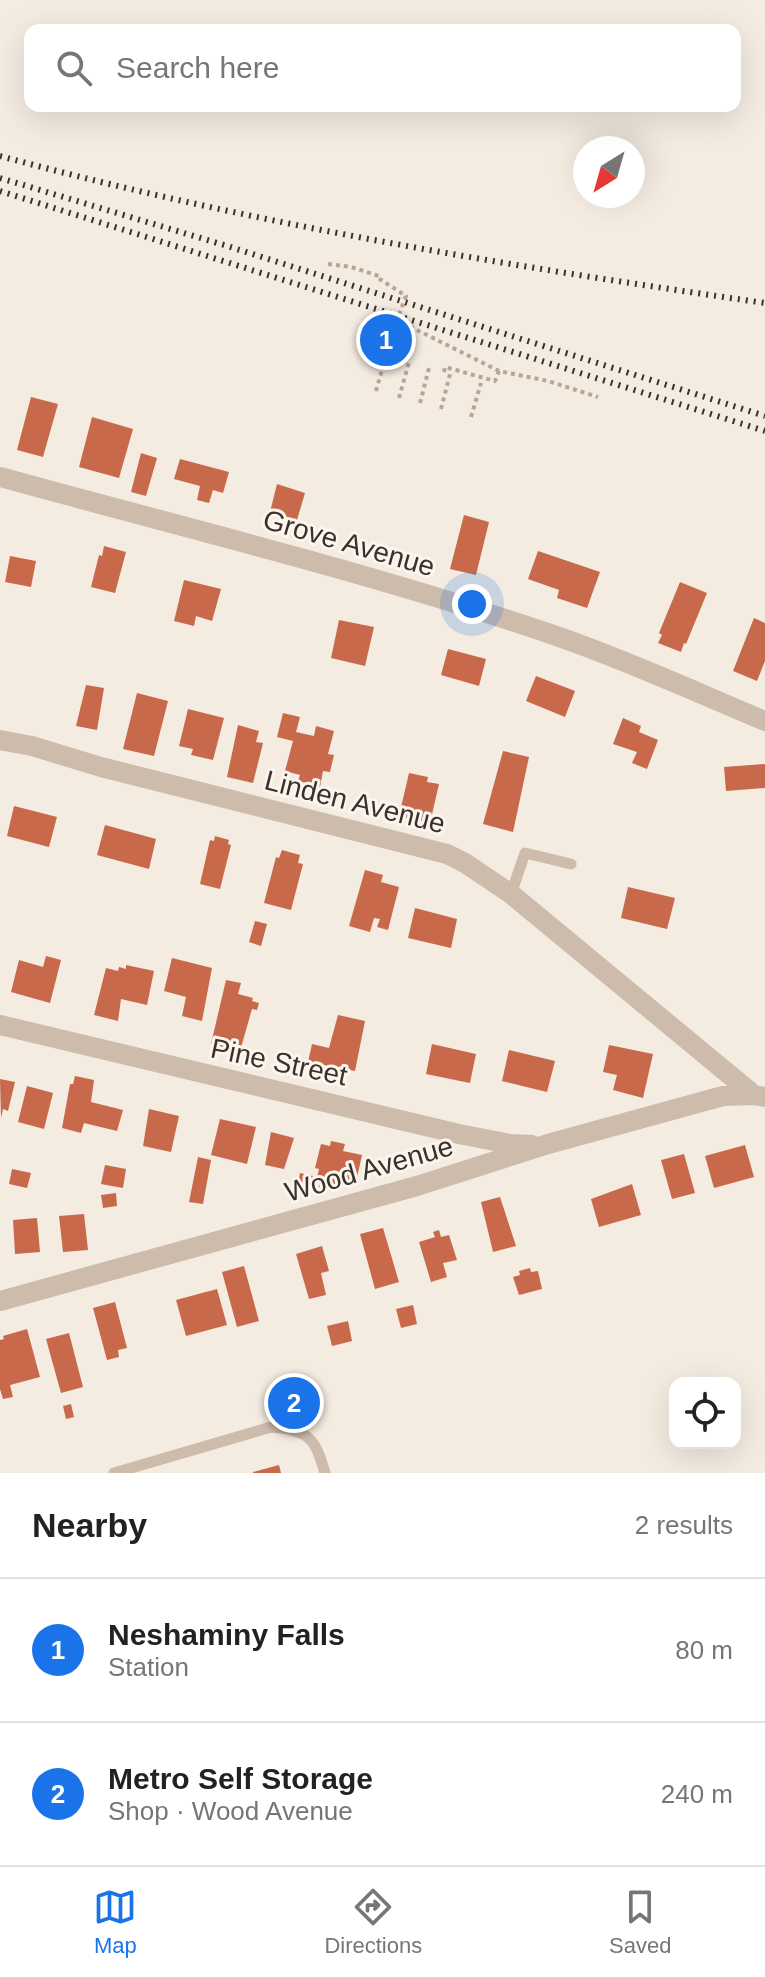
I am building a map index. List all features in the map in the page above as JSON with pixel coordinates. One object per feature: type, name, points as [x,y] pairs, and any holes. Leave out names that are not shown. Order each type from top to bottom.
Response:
[{"type":"street","name":"Grove Avenue","points":[[0,477],[284,552],[450,602],[563,639],[765,721]]},
{"type":"street","name":"Linden Avenue","points":[[0,740],[447,854],[511,894],[760,1096]]},
{"type":"street","name":"Pine Street","points":[[0,1025],[459,1134],[510,1144],[548,1144]]},
{"type":"street","name":"Wood Avenue","points":[[0,1301],[417,1186],[548,1144],[723,1096],[760,1096]]},
{"type":"lane","points":[[511,894],[525,853],[571,864]]},
{"type":"lane","points":[[114,1473],[271,1427],[296,1429],[317,1445],[325,1473]]},
{"type":"path","points":[[328,264],[379,276],[406,296],[397,320],[499,371],[548,381],[598,397]]},
{"type":"path","points":[[376,391],[386,356]]},
{"type":"path","points":[[399,398],[409,362]]},
{"type":"path","points":[[444,372],[445,367],[495,381],[499,371]]},
{"type":"path","points":[[420,403],[429,368]]},
{"type":"path","points":[[441,409],[450,374]]},
{"type":"path","points":[[471,417],[481,383]]},
{"type":"building","points":[[374,330],[403,339],[399,352],[370,343]]},
{"type":"building","points":[[31,397],[58,404],[43,457],[17,450]]},
{"type":"building","points":[[92,417],[133,429],[119,478],[79,467]]},
{"type":"building","points":[[141,453],[157,458],[146,496],[131,492]]},
{"type":"building","points":[[180,459],[229,472],[223,493],[213,490],[209,503],[197,500],[200,486],[174,479]]},
{"type":"building","points":[[277,484],[305,493],[297,520],[270,512]]},
{"type":"building","points":[[464,515],[489,522],[476,575],[450,569]]},
{"type":"building","points":[[104,546],[126,552],[115,593],[91,587]]},
{"type":"building","points":[[538,551],[600,572],[587,608],[557,598],[559,590],[528,579]]},
{"type":"building","points":[[10,556],[36,561],[31,587],[5,582]]},
{"type":"building","points":[[184,580],[221,589],[212,621],[196,616],[194,626],[174,621]]},
{"type":"building","points":[[680,582],[707,593],[681,652],[658,643],[662,635],[659,633]]},
{"type":"building","points":[[754,618],[765,623],[765,661],[757,681],[733,671]]},
{"type":"building","points":[[339,620],[374,627],[365,666],[331,658]]},
{"type":"building","points":[[448,649],[486,659],[479,686],[441,675]]},
{"type":"building","points":[[536,676],[575,691],[565,717],[526,701]]},
{"type":"building","points":[[86,685],[104,688],[97,730],[76,726]]},
{"type":"building","points":[[137,693],[168,701],[154,756],[123,749]]},
{"type":"building","points":[[188,709],[224,718],[213,760],[191,755],[193,749],[179,746]]},
{"type":"building","points":[[283,713],[300,717],[296,732],[314,736],[316,726],[334,731],[328,754],[334,755],[330,772],[323,771],[320,787],[298,781],[300,775],[285,771],[293,741],[277,737]]},
{"type":"building","points":[[623,718],[641,726],[639,732],[658,740],[647,769],[632,763],[637,752],[613,744]]},
{"type":"building","points":[[238,725],[259,731],[256,742],[263,743],[253,783],[227,777]]},
{"type":"building","points":[[503,751],[529,757],[513,832],[483,824]]},
{"type":"building","points":[[765,764],[765,788],[726,791],[724,767]]},
{"type":"building","points":[[409,773],[428,777],[427,782],[439,784],[430,823],[399,816]]},
{"type":"building","points":[[14,806],[57,817],[49,847],[7,836]]},
{"type":"building","points":[[105,825],[156,839],[149,869],[97,855]]},
{"type":"building","points":[[215,836],[229,840],[228,844],[231,845],[220,889],[200,884],[210,840],[214,841]]},
{"type":"building","points":[[282,850],[300,855],[298,863],[303,864],[291,910],[264,903],[276,857],[279,858]]},
{"type":"building","points":[[365,870],[383,875],[381,882],[399,887],[388,930],[377,927],[380,919],[374,918],[370,932],[349,926]]},
{"type":"building","points":[[628,887],[675,898],[667,929],[621,918]]},
{"type":"building","points":[[415,908],[457,919],[451,948],[408,938]]},
{"type":"building","points":[[255,921],[267,924],[261,946],[249,942]]},
{"type":"building","points":[[46,956],[61,960],[50,1003],[11,992],[19,960],[43,967]]},
{"type":"building","points":[[172,958],[212,968],[202,1021],[182,1016],[186,997],[164,991]]},
{"type":"building","points":[[126,965],[154,971],[147,1005],[121,999],[118,1021],[94,1015],[106,968],[118,971],[119,967],[126,969]]},
{"type":"building","points":[[226,980],[241,983],[238,994],[259,1003],[257,1010],[252,1009],[240,1051],[211,1044]]},
{"type":"building","points":[[338,1015],[365,1021],[355,1071],[308,1062],[312,1044],[329,1048]]},
{"type":"building","points":[[432,1044],[476,1054],[470,1083],[426,1074]]},
{"type":"building","points":[[609,1045],[653,1054],[643,1098],[613,1090],[617,1075],[603,1072]]},
{"type":"building","points":[[509,1050],[555,1061],[547,1092],[502,1081]]},
{"type":"building","points":[[75,1076],[94,1080],[91,1102],[123,1110],[117,1131],[84,1123],[81,1133],[62,1128],[70,1084],[73,1084]]},
{"type":"building","points":[[0,1079],[15,1082],[8,1111],[3,1109],[1,1118]]},
{"type":"building","points":[[27,1086],[53,1093],[44,1129],[18,1122]]},
{"type":"building","points":[[149,1109],[179,1116],[171,1152],[143,1146]]},
{"type":"building","points":[[220,1119],[256,1127],[247,1164],[211,1155]]},
{"type":"building","points":[[271,1132],[294,1138],[284,1169],[265,1165]]},
{"type":"building","points":[[331,1141],[345,1144],[343,1151],[362,1155],[355,1186],[340,1182],[339,1186],[335,1185],[334,1191],[319,1187],[320,1183],[316,1182],[319,1169],[315,1168],[321,1144],[330,1146]]},
{"type":"building","points":[[745,1145],[754,1177],[714,1188],[705,1156]]},
{"type":"building","points":[[684,1154],[695,1193],[672,1199],[661,1160]]},
{"type":"building","points":[[198,1157],[211,1160],[203,1204],[189,1202]]},
{"type":"building","points":[[105,1165],[126,1169],[123,1188],[101,1184]]},
{"type":"building","points":[[12,1169],[31,1173],[27,1188],[9,1184]]},
{"type":"building","points":[[300,1173],[313,1176],[308,1196],[296,1193]]},
{"type":"building","points":[[632,1184],[641,1215],[599,1227],[591,1199]]},
{"type":"building","points":[[116,1193],[117,1206],[103,1208],[101,1195]]},
{"type":"building","points":[[500,1197],[516,1246],[493,1252],[481,1202]]},
{"type":"building","points":[[84,1214],[88,1250],[63,1252],[59,1216]]},
{"type":"building","points":[[37,1218],[40,1252],[15,1254],[13,1220]]},
{"type":"building","points":[[383,1228],[399,1282],[375,1289],[360,1234]]},
{"type":"building","points":[[439,1230],[441,1237],[449,1235],[457,1260],[443,1263],[447,1277],[431,1282],[419,1242],[435,1237],[433,1232]]},
{"type":"building","points":[[322,1246],[329,1271],[321,1273],[326,1295],[309,1299],[296,1254]]},
{"type":"building","points":[[244,1266],[259,1321],[237,1327],[222,1272]]},
{"type":"building","points":[[530,1268],[531,1272],[538,1271],[542,1289],[519,1295],[513,1277],[520,1275],[519,1271]]},
{"type":"building","points":[[217,1289],[227,1325],[186,1336],[176,1300]]},
{"type":"building","points":[[115,1302],[127,1348],[118,1350],[119,1357],[107,1360],[93,1308]]},
{"type":"building","points":[[413,1305],[417,1324],[401,1328],[396,1309]]},
{"type":"building","points":[[348,1321],[352,1341],[332,1346],[327,1326]]},
{"type":"building","points":[[27,1329],[40,1377],[10,1385],[13,1397],[3,1399],[0,1389],[0,1340],[4,1339],[3,1336]]},
{"type":"building","points":[[69,1333],[83,1387],[61,1393],[46,1339]]},
{"type":"building","points":[[71,1404],[74,1417],[66,1419],[63,1406]]},
{"type":"building","points":[[279,1465],[281,1473],[253,1473],[253,1472]]},
{"type":"railway","points":[[0,156],[285,223],[476,258],[765,303]]},
{"type":"railway","points":[[0,178],[224,245],[765,416]]},
{"type":"railway","points":[[0,191],[765,431]]},
{"type":"place","name":"Neshaminy Falls","points":[[386,340]]},
{"type":"place","name":"Metro Self Storage","points":[[294,1403]]}]
